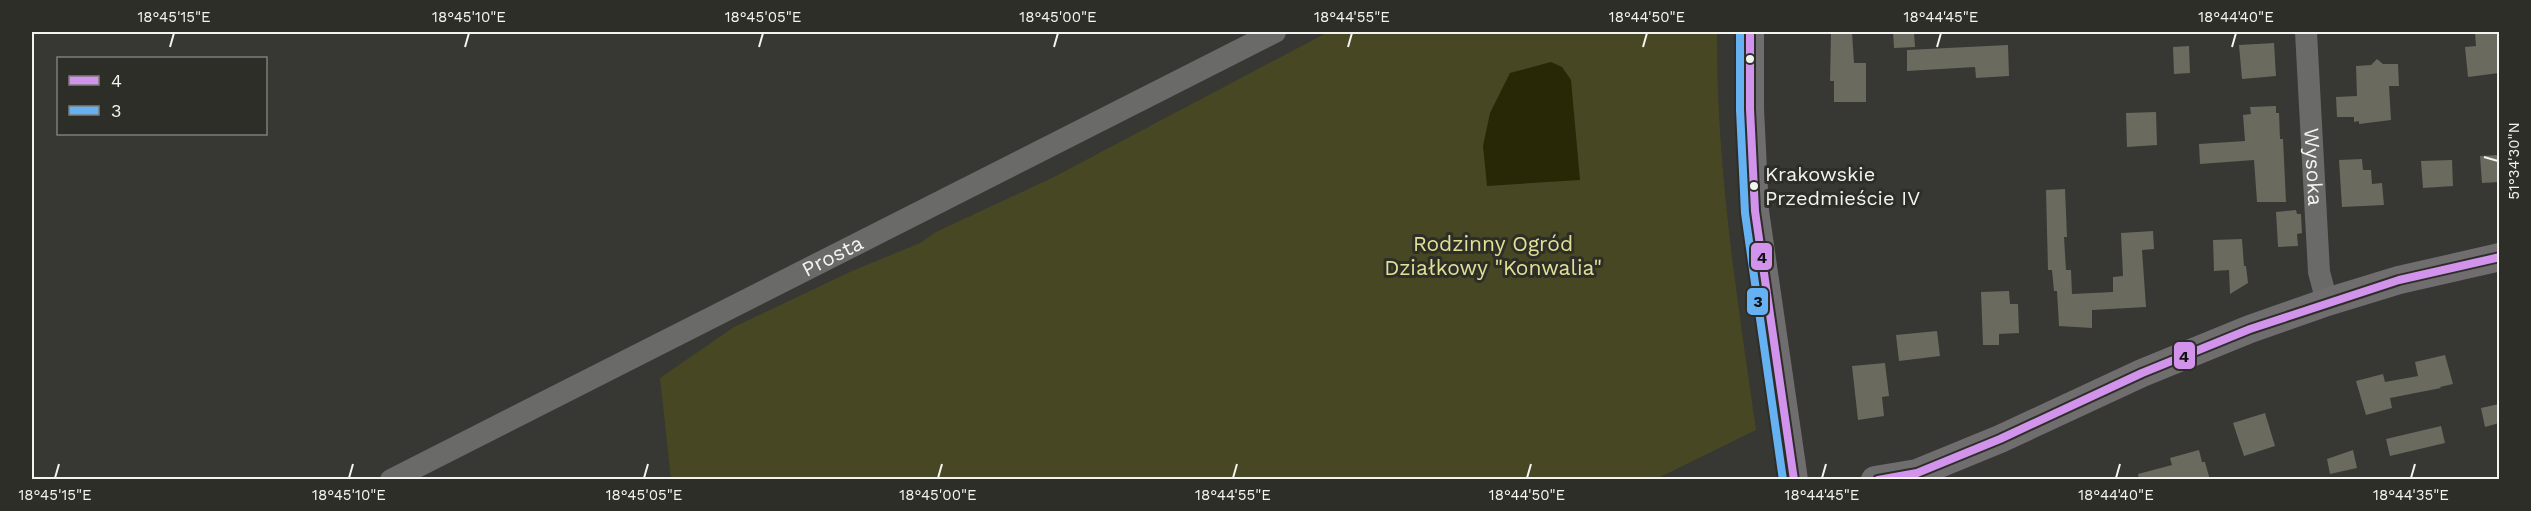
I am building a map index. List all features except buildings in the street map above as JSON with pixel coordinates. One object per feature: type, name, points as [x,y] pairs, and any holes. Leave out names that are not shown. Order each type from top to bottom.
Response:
[{"type":"main road","points":[[1750,32],[1750,109],[1755,211],[1794,480]]},
{"type":"main road","points":[[1875,480],[1913,476],[2001,439],[2142,373],[2250,329],[2399,280],[2499,257]]},
{"type":"street","name":"Prosta","points":[[391,480],[1275,32]]},
{"type":"street","name":"Wysoka","points":[[2306,32],[2319,272],[2327,302]]},
{"type":"green space","name":"Rodzinny Ogród Działkowy \"Konwalia\"","points":[[1328,32],[1717,32],[1724,182],[1756,430],[1656,479],[671,479],[660,378],[734,327],[852,271],[920,243],[936,232],[1052,178]]},
{"type":"shaded area","points":[[1551,62],[1562,67],[1571,80],[1580,180],[1487,186],[1483,146],[1490,113],[1510,73]]},
{"type":"transit line","name":"3","points":[[1740,32],[1740,110],[1745,213],[1783,480]]},
{"type":"transit line","name":"4","points":[[1750,32],[1750,109],[1755,211],[1794,480]]},
{"type":"transit line","name":"4","points":[[1878,480],[1917,473],[2000,439],[2142,373],[2250,329],[2399,280],[2500,257]]},
{"type":"place","name":"Krakowskie Przedmieście IV","points":[[1754,186]]}]
